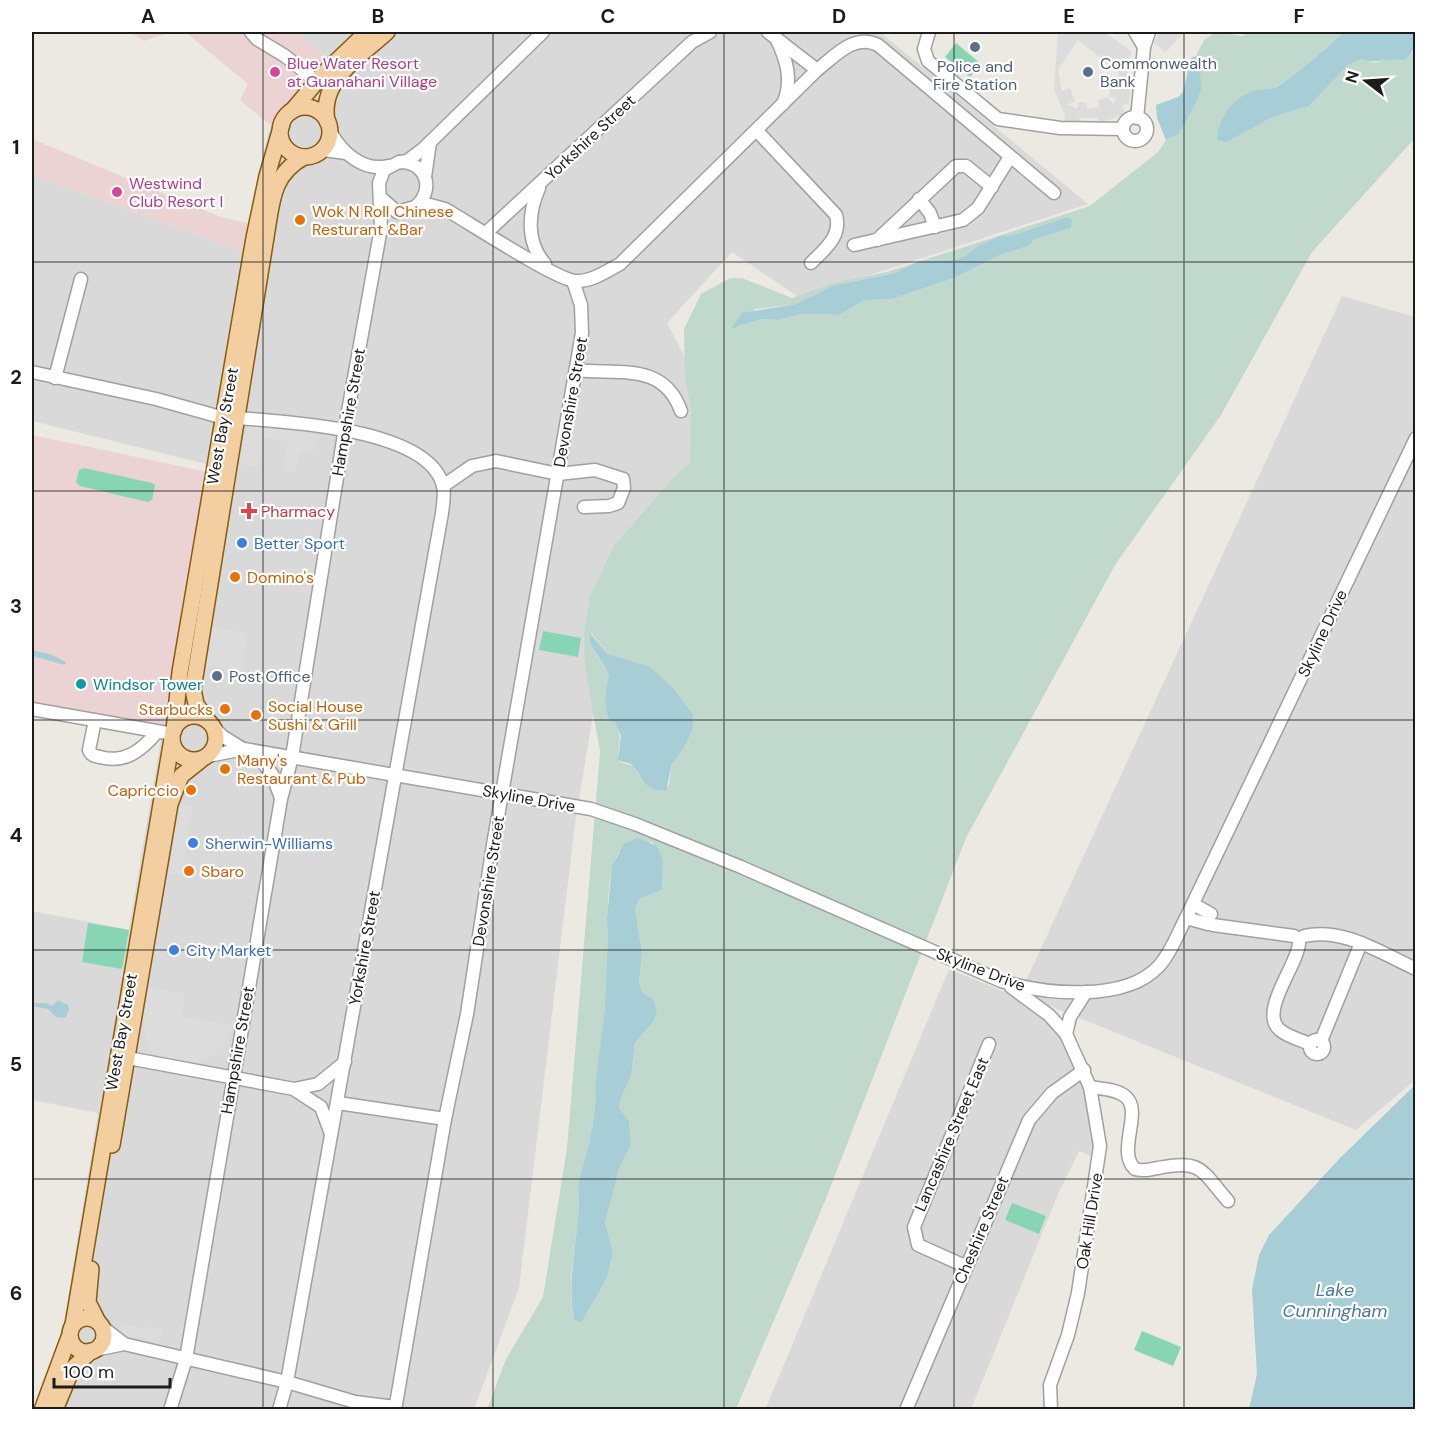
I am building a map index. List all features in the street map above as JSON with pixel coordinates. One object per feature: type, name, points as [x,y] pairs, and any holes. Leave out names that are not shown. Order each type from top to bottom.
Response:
[{"type":"main road","points":[[367,32],[316,81],[282,124],[281,138],[291,153],[304,158],[323,150],[329,126],[325,105],[331,87],[387,32]]},
{"type":"main road","points":[[292,111],[309,108],[320,112],[329,126]]},
{"type":"main road","name":"West Bay Street","points":[[210,723],[196,704],[193,689],[254,238],[267,176],[282,124]]},
{"type":"main road","name":"West Bay Street","points":[[42,1410],[71,1331],[180,672],[272,199],[282,174],[304,158]]},
{"type":"main road","points":[[198,716],[210,723],[216,742],[204,758],[183,758],[177,752],[169,734],[180,722],[189,717],[198,716]]},
{"type":"main road","name":"West Bay Street","points":[[100,1324],[88,1302],[89,1279],[170,804],[181,776],[204,758]]},
{"type":"main road","points":[[55,1410],[72,1369],[93,1351],[103,1340],[100,1324],[84,1318],[71,1331],[78,1350],[93,1351]]},
{"type":"street","points":[[251,32],[267,47],[285,56],[316,81]]},
{"type":"street","points":[[323,150],[346,153],[375,168],[407,161],[430,142],[543,32]]},
{"type":"street","name":"Yorkshire Street","points":[[487,232],[695,37],[710,32]]},
{"type":"street","points":[[929,32],[924,49],[928,61],[998,119],[1060,128],[1123,129]]},
{"type":"street","points":[[1135,32],[1144,47]]},
{"type":"street","points":[[1137,118],[1144,47],[1149,32]]},
{"type":"street","points":[[772,35],[817,70]]},
{"type":"street","points":[[772,35],[783,52],[789,84],[782,108]]},
{"type":"street","points":[[380,194],[381,175],[394,164],[417,166],[434,200],[445,209],[551,272],[573,281],[590,279],[620,264],[782,108],[817,70],[851,44],[862,41],[872,43],[1054,193]]},
{"type":"street","points":[[1123,129],[1127,120],[1137,118]]},
{"type":"street","points":[[1123,129],[1129,140],[1136,141],[1143,138],[1146,126],[1137,118]]},
{"type":"street","points":[[329,126],[346,153]]},
{"type":"street","points":[[757,131],[837,215],[839,226],[836,236],[812,263]]},
{"type":"street","points":[[416,207],[424,198],[430,142]]},
{"type":"street","points":[[854,245],[953,224],[971,214],[992,187],[1010,157]]},
{"type":"street","points":[[362,163],[372,176],[380,194],[397,212]]},
{"type":"street","points":[[877,240],[950,170],[961,165],[992,187]]},
{"type":"street","points":[[542,182],[534,199],[530,228],[538,256],[551,272]]},
{"type":"street","name":"Hampshire Street","points":[[170,1410],[186,1359],[232,1078],[281,800],[292,757],[345,428],[381,228],[380,194]]},
{"type":"street","points":[[919,199],[930,213],[935,227]]},
{"type":"street","points":[[381,228],[397,212],[430,205],[445,209]]},
{"type":"street","points":[[55,378],[81,279]]},
{"type":"street","name":"Devonshire Street","points":[[395,1408],[445,1119],[467,1014],[502,793],[576,370],[583,318],[573,281]]},
{"type":"street","points":[[576,370],[632,371],[647,376],[675,395],[681,411]]},
{"type":"street","points":[[32,372],[231,418],[345,428],[382,439],[426,460],[443,486],[458,474],[484,463],[507,462],[558,474],[588,469],[614,473],[623,478],[624,488],[618,503],[609,506],[585,507]]},
{"type":"street","name":"Skyline Drive","points":[[210,723],[222,736],[248,750],[573,804],[635,824],[1001,981],[1039,990],[1086,992],[1125,986],[1144,978],[1158,966],[1186,918],[1416,438]]},
{"type":"street","name":"Yorkshire Street","points":[[279,1410],[287,1382],[332,1139],[442,513],[443,486]]},
{"type":"street","points":[[32,709],[169,734]]},
{"type":"street","points":[[95,720],[88,750],[93,756],[105,759],[129,757],[169,734]]},
{"type":"street","points":[[248,750],[272,774],[281,800]]},
{"type":"street","name":"Skyline Drive","points":[[204,758],[248,750]]},
{"type":"street","points":[[1193,904],[1212,920]]},
{"type":"street","points":[[1186,918],[1212,920],[1256,932],[1299,938],[1336,935],[1361,943],[1416,969]]},
{"type":"street","points":[[1299,938],[1275,1002],[1273,1018],[1281,1031],[1315,1043],[1361,943]]},
{"type":"street","name":"Oak Hill Drive","points":[[1001,981],[1039,1006],[1066,1034],[1090,1087],[1100,1146],[1078,1293],[1065,1343],[1050,1385],[1051,1410]]},
{"type":"street","points":[[1066,1034],[1070,1017],[1086,992]]},
{"type":"street","name":"Lancashire Street East","points":[[965,1266],[918,1245],[914,1227],[989,1044]]},
{"type":"street","points":[[128,1058],[294,1089],[318,1084],[345,1062]]},
{"type":"street","name":"Cheshire Street","points":[[906,1410],[965,1266],[1029,1120],[1052,1093],[1084,1070]]},
{"type":"street","points":[[1090,1087],[1114,1090],[1129,1100],[1132,1108],[1129,1157],[1135,1169],[1144,1171],[1180,1163],[1193,1165],[1202,1171],[1228,1201]]},
{"type":"street","points":[[294,1089],[321,1107],[332,1139]]},
{"type":"street","points":[[338,1103],[445,1119]]},
{"type":"street","points":[[100,1324],[124,1344],[287,1382],[355,1402],[395,1408]]},
{"type":"street","points":[[93,1351],[124,1344]]},
{"type":"shaded area","points":[[130,32],[171,32],[144,41]]},
{"type":"shaded area","name":"Blue Water Resort at Guanahani Village","points":[[185,32],[295,32],[330,59],[282,112],[274,128],[240,100],[248,84]]},
{"type":"shaded area","points":[[295,32],[352,32],[356,35],[360,32],[880,32],[1088,204],[800,298],[732,252],[667,323],[702,390],[707,474],[611,608],[575,824],[519,1288],[474,1409],[36,1409],[63,1328],[98,1113],[32,1100],[32,911],[125,929],[122,969],[221,386],[206,464],[32,421],[32,175],[244,252],[268,133],[280,113],[330,59]]},
{"type":"shaded area","points":[[1058,32],[1104,32],[1132,52],[1129,57],[1127,80],[1132,81],[1129,103],[1122,106],[1125,114],[1100,123],[1097,118],[1079,118],[1079,123],[1064,123],[1065,115],[1054,89]],"holes":[[[1078,40],[1119,72],[1118,82],[1112,81],[1109,97],[1116,98],[1113,104],[1107,97],[1098,101],[1100,107],[1087,109],[1087,103],[1078,102],[1077,109],[1068,104],[1075,101],[1070,88],[1062,91],[1058,70]]]},
{"type":"shaded area","points":[[1160,32],[1178,32],[1182,35],[1165,53],[1154,42]]},
{"type":"shaded area","name":"Westwind Club Resort I","points":[[32,139],[223,218],[248,223],[244,252],[32,175]]},
{"type":"shaded area","points":[[1342,296],[1415,317],[1415,1080],[1356,1130],[1020,994]]},
{"type":"shaded area","points":[[247,424],[317,435],[314,453],[299,451],[295,473],[283,471],[288,442],[264,438],[259,467],[240,464]]},
{"type":"shaded area","points":[[32,435],[208,472],[163,731],[32,705]]},
{"type":"shaded area","points":[[208,627],[248,633],[242,672],[202,665]]},
{"type":"shaded area","points":[[180,804],[193,806],[182,875],[168,873]]},
{"type":"shaded area","points":[[949,969],[1005,992],[1054,1027],[1081,1080],[1091,1120],[1093,1157],[1079,1151],[1059,1192],[971,1409],[765,1410]]},
{"type":"shaded area","points":[[149,988],[184,994],[182,1017],[233,1025],[219,1052],[195,1065],[167,1060],[155,1052],[146,1040],[144,1016]]},
{"type":"shaded area","points":[[122,1323],[146,1329],[147,1325],[162,1329],[159,1344],[120,1334]]},
{"type":"green space","points":[[1216,32],[1242,36],[1251,32],[1343,32],[1282,83],[1237,100],[1227,142],[1273,117],[1309,106],[1348,65],[1361,59],[1374,63],[1412,54],[1415,46],[1415,138],[1312,252],[1221,415],[1115,565],[966,838],[825,1201],[736,1409],[487,1410],[506,1359],[543,1297],[567,1148],[600,752],[585,666],[584,634],[590,596],[614,546],[673,478],[690,463],[691,409],[685,378],[684,329],[701,294],[730,278],[742,278],[792,298],[834,283],[887,272],[918,262],[895,273],[832,286],[796,304],[755,309],[737,326],[763,319],[778,320],[801,314],[839,315],[865,300],[892,299],[954,278],[1000,255],[1028,246],[1035,239],[1071,228],[1067,217],[1014,235],[1000,236],[955,260],[921,261],[1090,206],[1158,152],[1166,140],[1179,134],[1195,105],[1200,68],[1196,56],[1204,40]],"holes":[[[592,633],[608,654],[654,673],[668,683],[687,708],[693,729],[684,748],[672,764],[669,785],[662,791],[648,784],[633,766],[620,762],[618,729],[615,722],[609,720],[606,708],[605,697],[609,674],[598,658],[588,636]],[[652,842],[663,860],[662,890],[639,899],[635,909],[642,953],[639,983],[642,992],[652,998],[654,1021],[635,1043],[631,1076],[619,1108],[629,1121],[631,1145],[620,1166],[605,1223],[613,1253],[607,1278],[581,1323],[574,1320],[571,1277],[580,1205],[579,1180],[593,1121],[605,1013],[609,891],[614,862],[619,852]]]},
{"type":"green space","points":[[956,43],[981,64],[970,77],[945,57]]},
{"type":"green space","points":[[84,468],[152,483],[155,485],[152,500],[148,502],[80,486],[76,482],[79,470]]},
{"type":"green space","points":[[543,631],[581,638],[578,657],[539,650]]},
{"type":"green space","points":[[88,923],[129,930],[122,969],[82,962]]},
{"type":"green space","points":[[1012,1203],[1046,1216],[1039,1234],[1005,1220]]},
{"type":"green space","points":[[1142,1331],[1181,1347],[1173,1366],[1134,1350]]},
{"type":"water","points":[[1343,32],[1415,32],[1415,44],[1411,54],[1405,60],[1366,61],[1361,59],[1348,65],[1309,106],[1273,117],[1227,142],[1217,140],[1220,124],[1232,104],[1245,94],[1282,84]]},
{"type":"water","points":[[1196,56],[1200,68],[1201,89],[1179,134],[1166,140],[1157,118],[1156,105],[1178,97],[1183,92],[1191,58]]},
{"type":"water","points":[[1067,217],[1072,220],[1071,228],[1035,239],[1028,246],[1000,255],[954,278],[892,299],[865,300],[839,315],[801,314],[778,320],[763,319],[737,326],[735,329],[732,327],[742,313],[796,304],[832,286],[895,273],[920,261],[955,260],[1000,236],[1014,235]]},
{"type":"water","points":[[589,633],[608,654],[650,667],[673,688],[693,715],[693,729],[684,748],[672,764],[666,791],[652,788],[644,782],[631,764],[618,760],[621,736],[615,722],[609,720],[606,708],[605,697],[609,674],[590,643]]},
{"type":"water","points":[[32,650],[52,655],[66,662],[65,665],[32,656]]},
{"type":"water","points":[[638,838],[657,846],[663,860],[662,890],[639,899],[635,909],[642,953],[639,983],[642,992],[652,998],[657,1009],[654,1021],[635,1043],[631,1076],[619,1108],[629,1121],[631,1145],[620,1166],[605,1223],[613,1253],[607,1278],[581,1323],[574,1320],[571,1292],[579,1210],[579,1181],[593,1121],[605,1008],[607,919],[612,865],[625,843]]},
{"type":"water","points":[[58,1000],[68,1005],[69,1010],[65,1018],[56,1017],[48,1009],[32,1006],[32,1003],[46,1003],[52,1006]]},
{"type":"water","name":"Lake Cunningham","points":[[1415,1085],[1415,1409],[1249,1409],[1257,1374],[1252,1289],[1259,1255],[1269,1235],[1340,1158]]},
{"type":"place","name":"Police and Fire Station","points":[[975,47]]},
{"type":"place","name":"Blue Water Resort at Guanahani Village","points":[[275,72]]},
{"type":"place","name":"Commonwealth Bank","points":[[1088,72]]},
{"type":"place","name":"Westwind Club Resort I","points":[[117,192]]},
{"type":"place","name":"Wok N Roll Chinese Resturant &Bar","points":[[300,220]]},
{"type":"place","name":"Pharmacy","points":[[249,511]]},
{"type":"place","name":"Better Sport","points":[[242,543]]},
{"type":"place","name":"Domino's","points":[[235,577]]},
{"type":"place","name":"Post Office","points":[[217,676]]},
{"type":"place","name":"Windsor Tower","points":[[81,684]]},
{"type":"place","name":"Starbucks","points":[[225,709]]},
{"type":"place","name":"Social House Sushi & Grill","points":[[256,715]]},
{"type":"place","name":"Many's Restaurant & Pub","points":[[225,769]]},
{"type":"place","name":"Capriccio","points":[[191,790]]},
{"type":"place","name":"Sherwin-Williams","points":[[193,843]]},
{"type":"place","name":"Sbaro","points":[[189,871]]},
{"type":"place","name":"City Market","points":[[174,950]]}]
